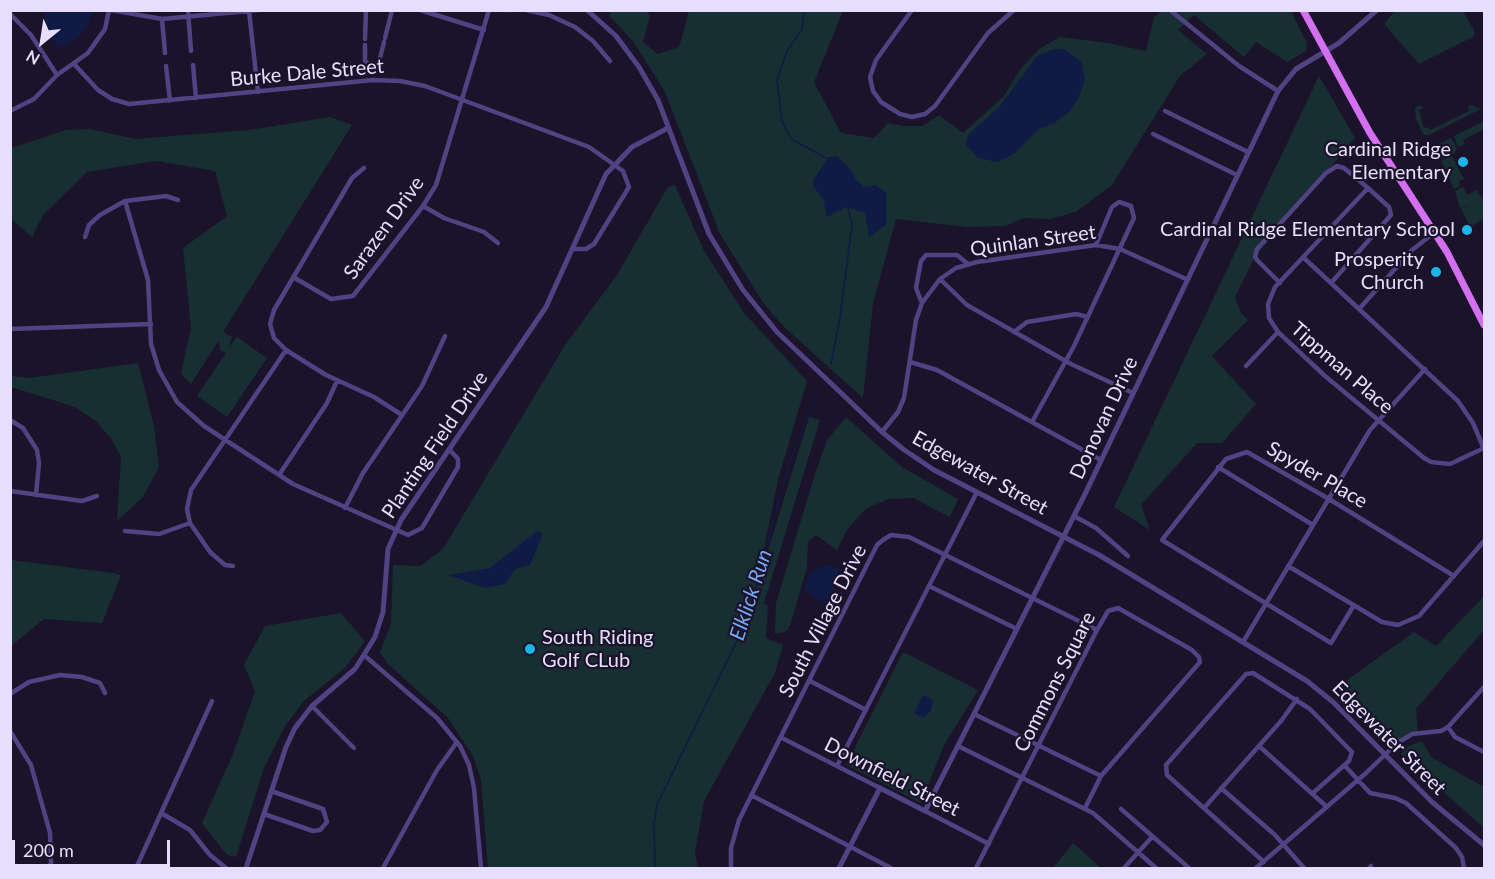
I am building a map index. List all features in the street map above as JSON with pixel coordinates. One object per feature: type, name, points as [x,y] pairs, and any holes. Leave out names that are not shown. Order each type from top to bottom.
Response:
[{"type":"main road","points":[[1303,10],[1370,133],[1435,232],[1485,326]]},
{"type":"street","points":[[10,111],[34,99],[57,75],[88,53],[100,38],[110,10],[162,19],[259,10]]},
{"type":"street","points":[[188,10],[191,51]]},
{"type":"street","points":[[366,10],[365,62],[372,67]]},
{"type":"street","points":[[372,67],[379,62],[392,10]]},
{"type":"street","points":[[420,10],[484,30]]},
{"type":"street","name":"Sarazen Drive","points":[[293,277],[331,299],[353,296],[423,206],[436,185],[489,10]]},
{"type":"street","points":[[504,10],[510,10]]},
{"type":"street","points":[[526,10],[549,15],[575,27],[593,41],[610,61]]},
{"type":"street","name":"Edgewater Street","points":[[587,10],[616,36],[639,67],[668,128],[709,234],[743,291],[774,330],[882,432],[920,461],[1064,537],[1243,642],[1320,691],[1432,802],[1485,845]]},
{"type":"street","points":[[912,10],[876,60],[870,77],[873,91],[881,102],[900,114],[912,117],[925,114],[935,106],[988,33],[1014,10]]},
{"type":"street","points":[[1170,10],[1239,66],[1278,91]]},
{"type":"street","name":"Donovan Drive","points":[[925,811],[1064,537],[1278,91],[1296,69],[1358,29],[1377,10]]},
{"type":"street","points":[[249,11],[258,92]]},
{"type":"street","points":[[10,14],[31,35],[57,75]]},
{"type":"street","points":[[162,19],[165,53]]},
{"type":"street","name":"Burke Dale Street","points":[[74,64],[98,90],[112,99],[138,104],[373,80],[413,83],[589,147],[614,163]]},
{"type":"street","points":[[193,65],[196,98]]},
{"type":"street","points":[[166,66],[170,101]]},
{"type":"street","points":[[372,67],[373,80]]},
{"type":"street","points":[[1165,111],[1248,152]]},
{"type":"street","name":"Planting Field Drive","points":[[246,868],[290,737],[312,706],[348,677],[365,656],[375,637],[383,612],[386,561],[395,531],[546,307],[596,190],[614,163],[643,140],[668,128]]},
{"type":"street","points":[[1153,134],[1236,175]]},
{"type":"street","points":[[572,249],[586,249],[594,244],[627,192],[627,177],[614,163]]},
{"type":"street","points":[[1280,283],[1255,257],[1257,249],[1319,181],[1337,166],[1344,168],[1389,207],[1391,215],[1331,283]]},
{"type":"street","points":[[364,168],[352,178],[270,320],[274,338],[286,350],[338,381],[374,397],[402,414]]},
{"type":"street","name":"Tippman Place","points":[[1368,188],[1271,294],[1267,311],[1269,318],[1278,332],[1378,420],[1431,462],[1450,464],[1484,448]]},
{"type":"street","points":[[85,237],[89,225],[100,215],[124,201],[166,196],[178,200]]},
{"type":"street","points":[[124,201],[148,280],[151,344],[167,387],[189,414],[279,475],[395,531],[413,534],[423,526],[458,467],[458,459],[449,449]]},
{"type":"street","points":[[1032,423],[1066,361],[1120,249],[1135,214],[1131,206],[1123,202],[1112,207],[1096,245]]},
{"type":"street","points":[[423,206],[437,216],[484,232],[498,243]]},
{"type":"street","points":[[1359,309],[1413,250],[1435,232]]},
{"type":"street","name":"Quinlan Street","points":[[882,432],[903,402],[922,303],[940,279],[968,264],[1096,245],[1120,249],[1186,279]]},
{"type":"street","points":[[922,303],[916,288],[921,261],[926,255],[957,255],[968,264]]},
{"type":"street","points":[[1304,258],[1425,369],[1466,410],[1484,448]]},
{"type":"street","points":[[940,279],[967,305],[1066,361],[1133,393]]},
{"type":"street","points":[[1014,332],[1027,322],[1076,314],[1088,317]]},
{"type":"street","points":[[10,329],[151,324]]},
{"type":"street","points":[[1246,366],[1278,332]]},
{"type":"street","points":[[345,508],[363,473],[422,386],[446,336]]},
{"type":"street","points":[[233,566],[225,565],[210,552],[190,524],[187,509],[191,490],[286,350]]},
{"type":"street","points":[[910,362],[937,370],[1101,460]]},
{"type":"street","points":[[1243,642],[1378,420],[1425,369]]},
{"type":"street","points":[[279,475],[327,403],[338,381]]},
{"type":"street","points":[[10,420],[23,428],[37,450],[39,463],[36,495]]},
{"type":"street","name":"Spyder Place","points":[[1266,604],[1162,540],[1163,535],[1198,496],[1218,467],[1230,456],[1247,452],[1329,499],[1454,576]]},
{"type":"street","points":[[1218,467],[1313,525]]},
{"type":"street","points":[[10,491],[82,501],[97,496]]},
{"type":"street","points":[[837,766],[977,492]]},
{"type":"street","points":[[1074,516],[1096,528],[1128,556]]},
{"type":"street","points":[[125,531],[159,534],[190,524]]},
{"type":"street","name":"South Village Drive","points":[[731,868],[734,833],[877,545],[891,536],[899,535],[945,553],[1097,630]]},
{"type":"street","points":[[1288,566],[1390,625],[1406,623],[1419,615],[1485,541]]},
{"type":"street","points":[[929,586],[1017,628]]},
{"type":"street","points":[[1266,604],[1331,643],[1354,605]]},
{"type":"street","name":"Commons Square","points":[[1023,777],[1097,630],[1108,611],[1118,608],[1192,650],[1199,657],[1200,662],[1101,776],[1084,808]]},
{"type":"street","points":[[365,656],[437,718],[458,742],[468,765],[474,788],[482,868]]},
{"type":"street","points":[[1264,862],[1167,775],[1165,768],[1167,762],[1249,673],[1256,674],[1297,699],[1350,748],[1351,759],[1313,793]]},
{"type":"street","points":[[10,694],[28,682],[60,675],[100,683],[105,693]]},
{"type":"street","points":[[810,681],[866,710]]},
{"type":"street","points":[[1256,868],[1406,737],[1441,731],[1448,727],[1485,687]]},
{"type":"street","points":[[1204,808],[1297,699]]},
{"type":"street","points":[[136,868],[212,701]]},
{"type":"street","points":[[312,706],[354,748]]},
{"type":"street","points":[[974,714],[1040,744],[1101,776]]},
{"type":"street","points":[[1448,727],[1455,737],[1485,752]]},
{"type":"street","points":[[10,730],[31,765],[50,833],[51,863],[48,868]]},
{"type":"street","name":"Downfield Street","points":[[782,738],[989,844]]},
{"type":"street","points":[[383,868],[437,770],[458,742]]},
{"type":"street","points":[[958,746],[1084,808],[1156,868]]},
{"type":"street","points":[[1259,746],[1328,807]]},
{"type":"street","points":[[1345,766],[1370,793],[1395,798],[1406,803],[1456,848],[1462,857],[1464,868]]},
{"type":"street","points":[[976,868],[1023,777]]},
{"type":"street","points":[[839,868],[880,788]]},
{"type":"street","points":[[1221,788],[1284,845],[1304,868]]},
{"type":"street","points":[[264,814],[313,831],[320,830],[327,822],[323,809],[272,792]]},
{"type":"street","points":[[752,795],[891,868]]},
{"type":"street","points":[[1121,810],[1189,868]]},
{"type":"street","points":[[161,813],[190,830],[210,855],[226,868]]},
{"type":"street","points":[[1124,868],[1152,837]]},
{"type":"green space","points":[[611,11],[647,11],[650,15],[643,42],[658,54],[679,47],[689,11],[843,11],[814,82],[841,133],[874,138],[888,123],[922,126],[939,115],[963,133],[1004,96],[1019,71],[1039,49],[1060,37],[1146,51],[1154,17],[1162,11],[1291,11],[1307,43],[1306,51],[1287,62],[1256,42],[1244,57],[1194,15],[1178,30],[1207,54],[1180,76],[1112,185],[1076,212],[1050,219],[1024,218],[1005,226],[968,227],[896,219],[873,304],[863,398],[785,328],[764,304],[720,234],[665,92],[633,41],[609,16]]},
{"type":"green space","points":[[1395,11],[1463,11],[1475,32],[1473,37],[1419,64],[1384,24]]},
{"type":"green space","points":[[1319,76],[1355,138],[1255,257],[1235,297],[1241,313],[1248,320],[1212,356],[1256,404],[1222,443],[1197,443],[1141,505],[1150,530],[1114,507]]},
{"type":"green space","points":[[1419,105],[1424,108],[1419,110],[1424,128],[1428,127],[1430,130],[1469,111],[1468,107],[1471,105],[1481,109],[1427,136],[1423,134],[1416,119],[1415,109]]},
{"type":"green space","points":[[330,117],[352,125],[223,332],[232,337],[229,347],[237,337],[267,358],[227,417],[197,396],[226,353],[220,350],[219,340],[191,384],[181,374],[191,327],[183,248],[227,216],[215,171],[156,161],[87,172],[43,215],[32,237],[11,219],[11,148],[66,130],[89,129],[136,139],[249,130]]},
{"type":"green space","points":[[1484,121],[1484,129],[1463,140],[1465,144],[1458,147],[1454,136]]},
{"type":"green space","points":[[1451,138],[1457,148],[1455,153],[1441,159],[1435,146]]},
{"type":"green space","points":[[1452,156],[1464,179],[1459,181],[1460,186],[1454,189],[1441,161]]},
{"type":"green space","points":[[675,185],[703,249],[744,313],[807,381],[778,480],[755,593],[809,417],[820,420],[764,603],[768,606],[766,638],[783,645],[775,673],[704,801],[695,853],[698,868],[488,868],[481,780],[473,756],[448,718],[387,663],[380,652],[391,624],[393,565],[420,566],[443,549],[565,345],[617,275],[668,187]]},
{"type":"green space","points":[[1463,187],[1467,195],[1477,190],[1484,201],[1484,219],[1470,227],[1461,209],[1468,206],[1460,208],[1455,191]]},
{"type":"green space","points":[[138,363],[154,426],[159,467],[143,497],[117,521],[121,457],[112,440],[96,421],[75,407],[11,387],[11,376],[29,378]]},
{"type":"green space","points":[[846,417],[902,467],[958,499],[950,517],[913,498],[888,499],[866,509],[848,528],[837,550],[816,535],[808,542],[807,567],[791,623],[787,631],[775,634],[776,603],[815,474],[827,440]]},
{"type":"green space","points":[[11,560],[121,575],[102,623],[44,619],[11,646]]},
{"type":"green space","points":[[1484,596],[1484,630],[1416,709],[1418,734],[1393,747],[1336,688],[1414,632],[1436,646]]},
{"type":"green space","points":[[341,613],[365,641],[345,668],[305,700],[285,726],[264,768],[236,857],[227,855],[202,823],[233,754],[255,691],[244,665],[265,626]]},
{"type":"green space","points":[[903,652],[978,690],[944,745],[921,803],[846,765]]},
{"type":"green space","points":[[1422,741],[1431,757],[1484,787],[1484,828],[1401,754],[1409,746]]},
{"type":"green space","points":[[1073,843],[1101,868],[1053,868]]},
{"type":"water","points":[[44,10],[94,11],[84,31],[69,44],[60,47],[47,36]]},
{"type":"water","points":[[1053,49],[1064,49],[1082,62],[1085,80],[1078,99],[1069,112],[1053,124],[1039,129],[1014,154],[997,162],[978,158],[966,145],[968,135],[1000,106],[1037,56]]},
{"type":"water","points":[[837,156],[852,171],[856,180],[865,187],[876,185],[886,193],[886,225],[869,237],[865,213],[846,207],[827,217],[823,199],[813,186],[813,180],[829,157]]},
{"type":"water","points":[[537,531],[543,534],[530,565],[515,569],[505,584],[485,588],[448,575],[490,568]]},
{"type":"water","points":[[826,565],[844,570],[826,604],[813,597],[805,587],[811,572]]},
{"type":"water","points":[[923,695],[933,700],[931,711],[923,718],[914,713]]},
{"type":"waterway","name":"Elklick Run","points":[[804,10],[802,29],[787,51],[777,80],[782,121],[791,139],[828,159]]},
{"type":"waterway","name":"Elklick Run","points":[[831,364],[840,318],[852,225],[848,208]]},
{"type":"waterway","name":"Elklick Run","points":[[655,868],[654,824],[657,805],[746,622],[791,458],[817,393]]},
{"type":"place","name":"Cardinal Ridge Elementary","points":[[1463,162]]},
{"type":"place","name":"Cardinal Ridge Elementary School","points":[[1467,230]]},
{"type":"place","name":"Prosperity Church","points":[[1436,272]]},
{"type":"place","name":"South Riding Golf CLub","points":[[530,649]]}]
